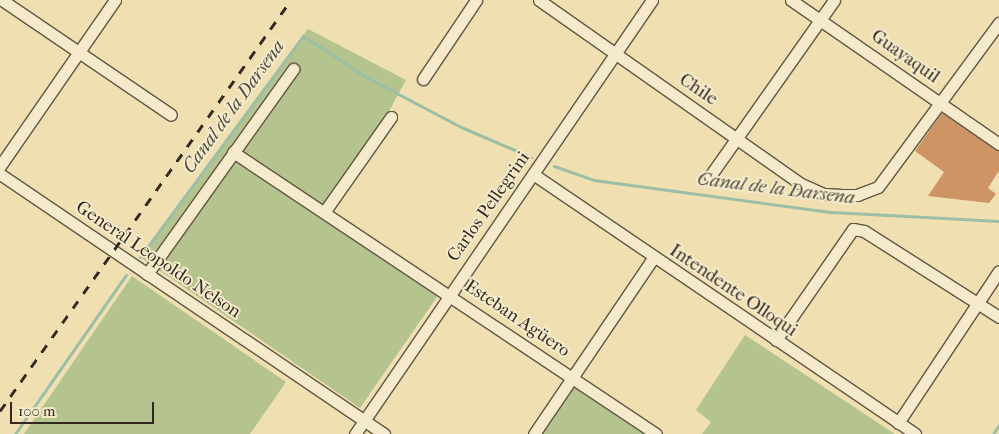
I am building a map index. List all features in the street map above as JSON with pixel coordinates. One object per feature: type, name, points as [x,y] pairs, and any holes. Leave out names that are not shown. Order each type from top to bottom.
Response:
[{"type":"street","points":[[2,0],[172,115]]},
{"type":"street","points":[[0,166],[115,0]]},
{"type":"street","points":[[423,80],[476,0]]},
{"type":"street","name":"Chile","points":[[539,0],[812,190],[842,195],[857,195],[878,187],[999,23]]},
{"type":"street","name":"Carlos Pellegrini","points":[[354,434],[652,0]]},
{"type":"street","name":"Guayaquil","points":[[791,0],[999,144]]},
{"type":"street","points":[[710,176],[739,139],[834,0]]},
{"type":"street","points":[[147,274],[293,69]]},
{"type":"street","points":[[325,212],[391,117]]},
{"type":"street","name":"Esteban Agüero","points":[[233,152],[449,294],[656,434]]},
{"type":"street","name":"General Leopoldo Nelson","points":[[0,174],[384,434]]},
{"type":"street","name":"Intendente Olloqui","points":[[533,174],[653,258],[915,434]]},
{"type":"street","points":[[776,340],[853,229],[864,231],[999,317]]},
{"type":"street","points":[[534,434],[653,258]]},
{"type":"street","points":[[898,423],[999,271]]},
{"type":"green space","points":[[308,29],[406,80],[388,113],[317,214],[439,294],[360,408],[140,257]]},
{"type":"green space","points":[[132,276],[286,382],[250,434],[24,434]]},
{"type":"green space","points":[[745,335],[895,434],[702,434],[711,422],[696,410]]},
{"type":"green space","points":[[578,382],[656,434],[542,434]]},
{"type":"building","points":[[942,113],[999,151],[999,171],[988,188],[996,194],[989,203],[928,196],[944,172],[915,151]]},
{"type":"waterway","name":"Canal de la Darsena","points":[[140,257],[303,36],[368,78],[461,127],[531,157]]},
{"type":"waterway","name":"Canal de la Darsena","points":[[554,166],[594,180],[832,212],[999,221]]},
{"type":"waterway","points":[[15,434],[126,275]]},
{"type":"waterway","points":[[993,434],[999,425]]},
{"type":"railway","points":[[0,411],[291,0]]}]
